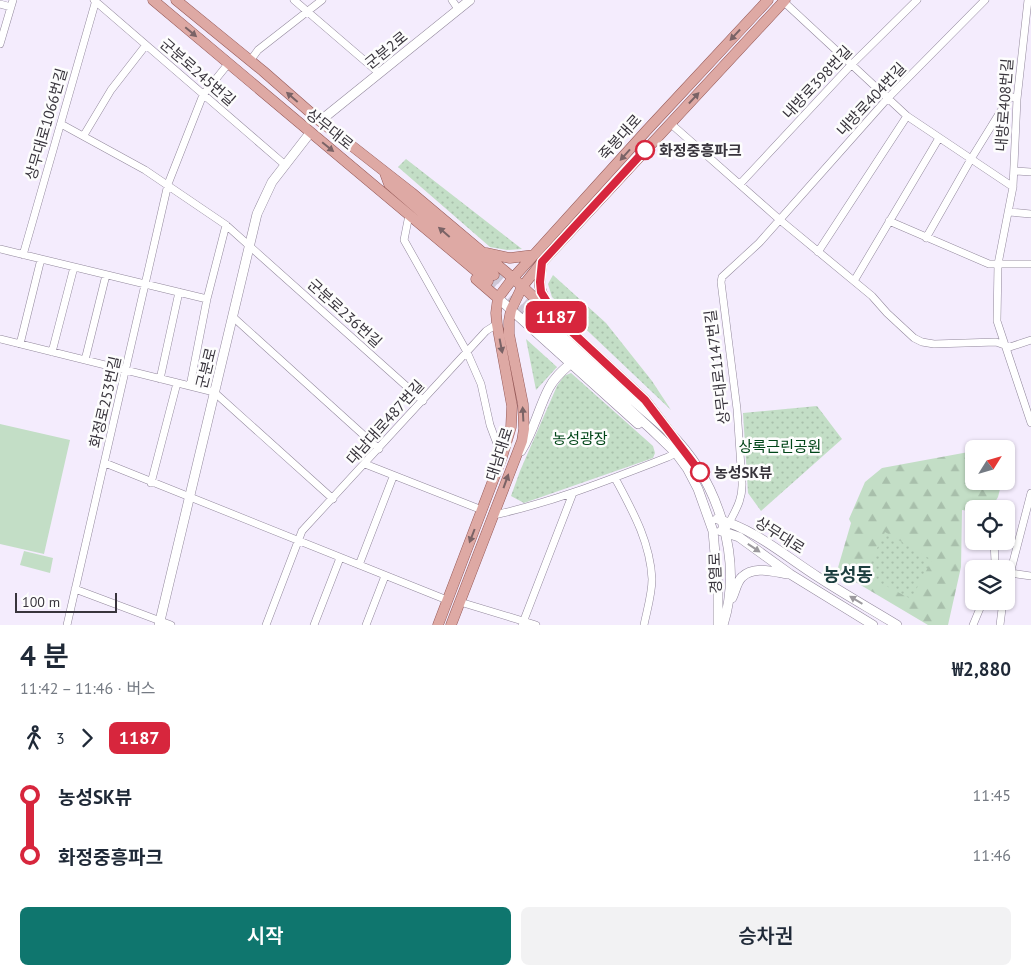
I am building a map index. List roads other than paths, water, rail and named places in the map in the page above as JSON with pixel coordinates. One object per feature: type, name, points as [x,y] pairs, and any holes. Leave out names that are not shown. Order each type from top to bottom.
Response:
[{"type":"main road","name":"상무대로","points":[[154,0],[310,133],[491,278],[389,184],[385,172],[320,121],[176,0]]},
{"type":"main road","name":"죽봉대로","points":[[522,287],[542,262],[670,123],[762,24],[786,1]]},
{"type":"main road","name":"죽봉대로","points":[[498,298],[513,278],[647,130],[766,2]]},
{"type":"main road","points":[[762,24],[765,15],[771,7],[766,2]]},
{"type":"main road","points":[[385,172],[483,252],[557,318],[645,400],[670,433]]},
{"type":"main road","points":[[382,190],[385,199],[498,298]]},
{"type":"main road","points":[[483,252],[510,258],[534,255]]},
{"type":"main road","points":[[542,262],[541,292],[557,318]]},
{"type":"main road","name":"대남대로","points":[[451,625],[494,516],[524,430],[523,404],[509,334],[511,310],[522,287]]},
{"type":"main road","name":"대남대로","points":[[438,625],[502,458],[511,427],[512,406],[497,324],[498,298]]},
{"type":"street","name":"군분로245번길","points":[[95,0],[284,164]]},
{"type":"street","name":"상무대로1066번길","points":[[23,255],[95,0]]},
{"type":"street","points":[[294,0],[378,73]]},
{"type":"street","points":[[250,61],[258,50],[322,0]]},
{"type":"street","points":[[452,0],[458,10]]},
{"type":"street","name":"군분2로","points":[[320,121],[470,0]]},
{"type":"street","name":"내방로398번길","points":[[740,184],[851,65],[917,0]]},
{"type":"street","name":"내방로404번길","points":[[780,220],[887,99],[985,0]]},
{"type":"street","name":"내방로408번길","points":[[1028,0],[1017,99],[1013,187],[998,264],[997,321],[1031,424]]},
{"type":"street","points":[[786,1],[851,65],[907,116],[1013,187]]},
{"type":"street","points":[[0,4],[12,4],[0,44]]},
{"type":"street","points":[[84,135],[111,90],[146,45]]},
{"type":"street","name":"화정로253번길","points":[[67,625],[168,184],[203,95],[228,64]]},
{"type":"street","points":[[926,238],[1010,96],[1017,99]]},
{"type":"street","points":[[818,252],[907,116]]},
{"type":"street","points":[[670,123],[780,220],[872,296],[900,327],[914,338],[922,342],[957,344],[996,342],[1010,347],[1031,340]]},
{"type":"street","name":"군분로236번길","points":[[61,124],[84,135],[168,184],[226,225],[423,401]]},
{"type":"street","name":"군분로","points":[[160,623],[257,214],[265,193],[284,164],[310,133]]},
{"type":"street","points":[[854,281],[939,138]]},
{"type":"street","points":[[1014,171],[1031,172]]},
{"type":"street","points":[[1009,212],[1031,214]]},
{"type":"street","points":[[408,220],[404,240],[467,352],[481,384],[490,425],[502,458]]},
{"type":"street","name":"상무대로1147번길","points":[[726,521],[741,498],[742,482],[737,409],[721,282],[722,276],[749,254],[780,220]]},
{"type":"street","points":[[890,221],[989,264],[1031,264]]},
{"type":"street","points":[[190,386],[207,299],[226,225]]},
{"type":"street","points":[[0,249],[207,299]]},
{"type":"street","points":[[20,344],[41,259]]},
{"type":"street","points":[[52,352],[74,267]]},
{"type":"street","points":[[85,360],[106,275]]},
{"type":"street","points":[[160,379],[179,292]]},
{"type":"street","points":[[498,298],[633,420],[676,453]]},
{"type":"street","points":[[713,531],[710,518],[698,489],[676,453],[530,312],[670,433],[700,472],[726,521]]},
{"type":"street","points":[[233,317],[379,449]]},
{"type":"street","name":"대남대로487번길","points":[[266,625],[302,532],[467,352],[486,332],[497,324]]},
{"type":"street","points":[[0,339],[214,392],[332,499]]},
{"type":"street","points":[[514,461],[534,428],[549,387],[555,378],[570,364]]},
{"type":"street","points":[[151,483],[177,383]]},
{"type":"street","points":[[494,516],[573,493],[676,453]]},
{"type":"street","points":[[104,464],[447,600]]},
{"type":"street","points":[[365,464],[482,510]]},
{"type":"street","points":[[359,565],[393,476]]},
{"type":"street","points":[[615,478],[636,518],[648,554],[652,580],[644,625]]},
{"type":"street","points":[[522,623],[573,493]]},
{"type":"street","points":[[1013,560],[1031,493]]},
{"type":"street","name":"상무대로","points":[[710,518],[726,521],[756,534],[818,577],[898,625]]},
{"type":"street","name":"경열로","points":[[723,625],[729,606],[730,554],[724,532],[726,521]]},
{"type":"street","name":"상무대로","points":[[713,531],[724,532],[739,538],[790,574],[874,625]]},
{"type":"street","name":"경열로","points":[[713,531],[718,588],[718,625]]},
{"type":"street","points":[[314,625],[340,558]]},
{"type":"street","points":[[729,606],[741,577],[752,570],[790,574]]},
{"type":"street","points":[[1015,574],[1031,576]]},
{"type":"street","points":[[366,625],[385,576]]},
{"type":"street","points":[[76,589],[160,623],[171,625]]},
{"type":"street","points":[[460,602],[522,623],[536,625]]},
{"type":"street","points":[[973,625],[979,610]]},
{"type":"street","points":[[1000,625],[1002,610]]},
{"type":"tunnel","points":[[494,275],[533,309]]},
{"type":"tunnel","points":[[488,281],[527,315]]},
{"type":"place","name":"화정중흥파크","points":[[645,150]]},
{"type":"place","name":"농성SK뷰","points":[[700,472]]},
{"type":"district","name":"농성동","points":[[848,574]]},
{"type":"park label","name":"농성광장","points":[[580,438]]},
{"type":"park label","name":"상록근린공원","points":[[780,446]]}]
